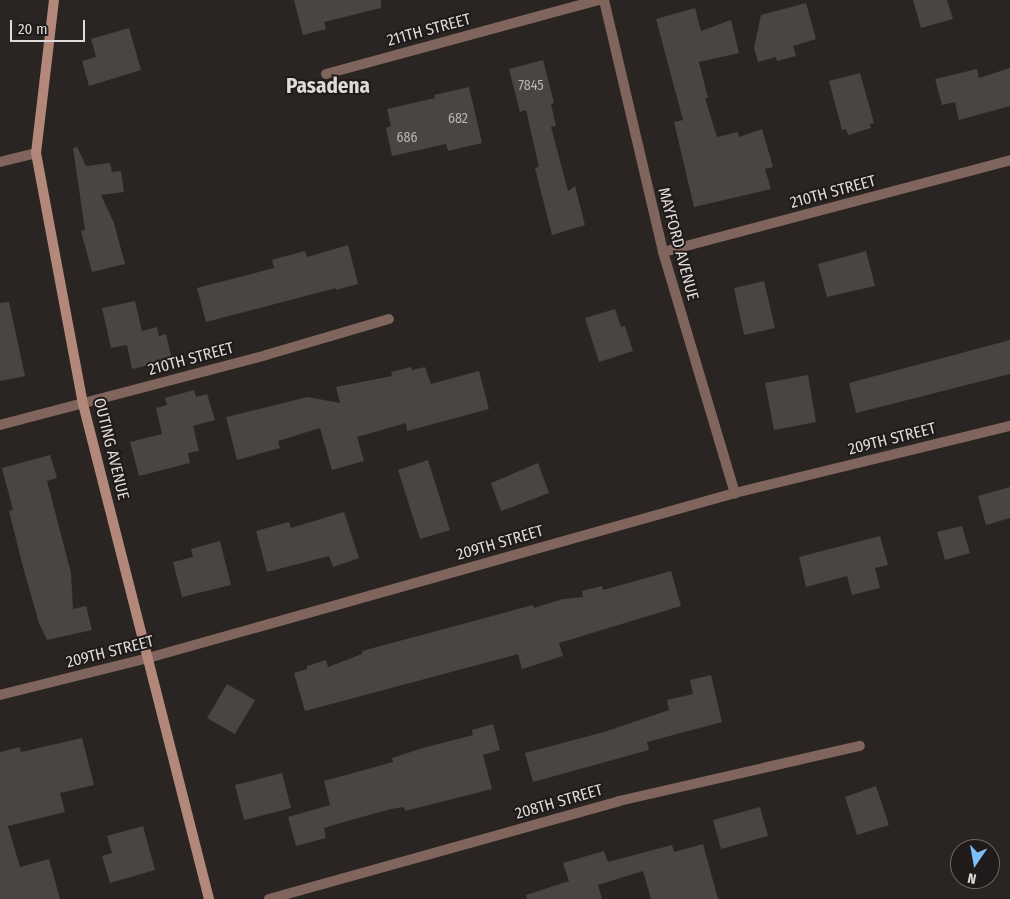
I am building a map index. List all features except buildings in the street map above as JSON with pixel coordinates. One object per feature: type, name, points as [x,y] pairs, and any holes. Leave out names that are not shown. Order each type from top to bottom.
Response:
[{"type":"street","name":"OUTING AVENUE","points":[[54,0],[36,153],[83,404],[209,899]]},
{"type":"street","name":"211TH STREET","points":[[326,74],[599,0]]},
{"type":"street","name":"MAYFORD AVENUE","points":[[604,0],[663,252],[735,493]]},
{"type":"street","points":[[0,162],[36,153]]},
{"type":"street","name":"210TH STREET","points":[[663,252],[1010,160]]},
{"type":"street","name":"210TH STREET","points":[[0,425],[83,404],[389,319]]},
{"type":"street","name":"209TH STREET","points":[[0,695],[148,658],[735,493],[1010,426]]},
{"type":"street","name":"208TH STREET","points":[[269,899],[619,801],[860,746]]},
{"type":"district","name":"Pasadena","points":[[328,86]]}]
